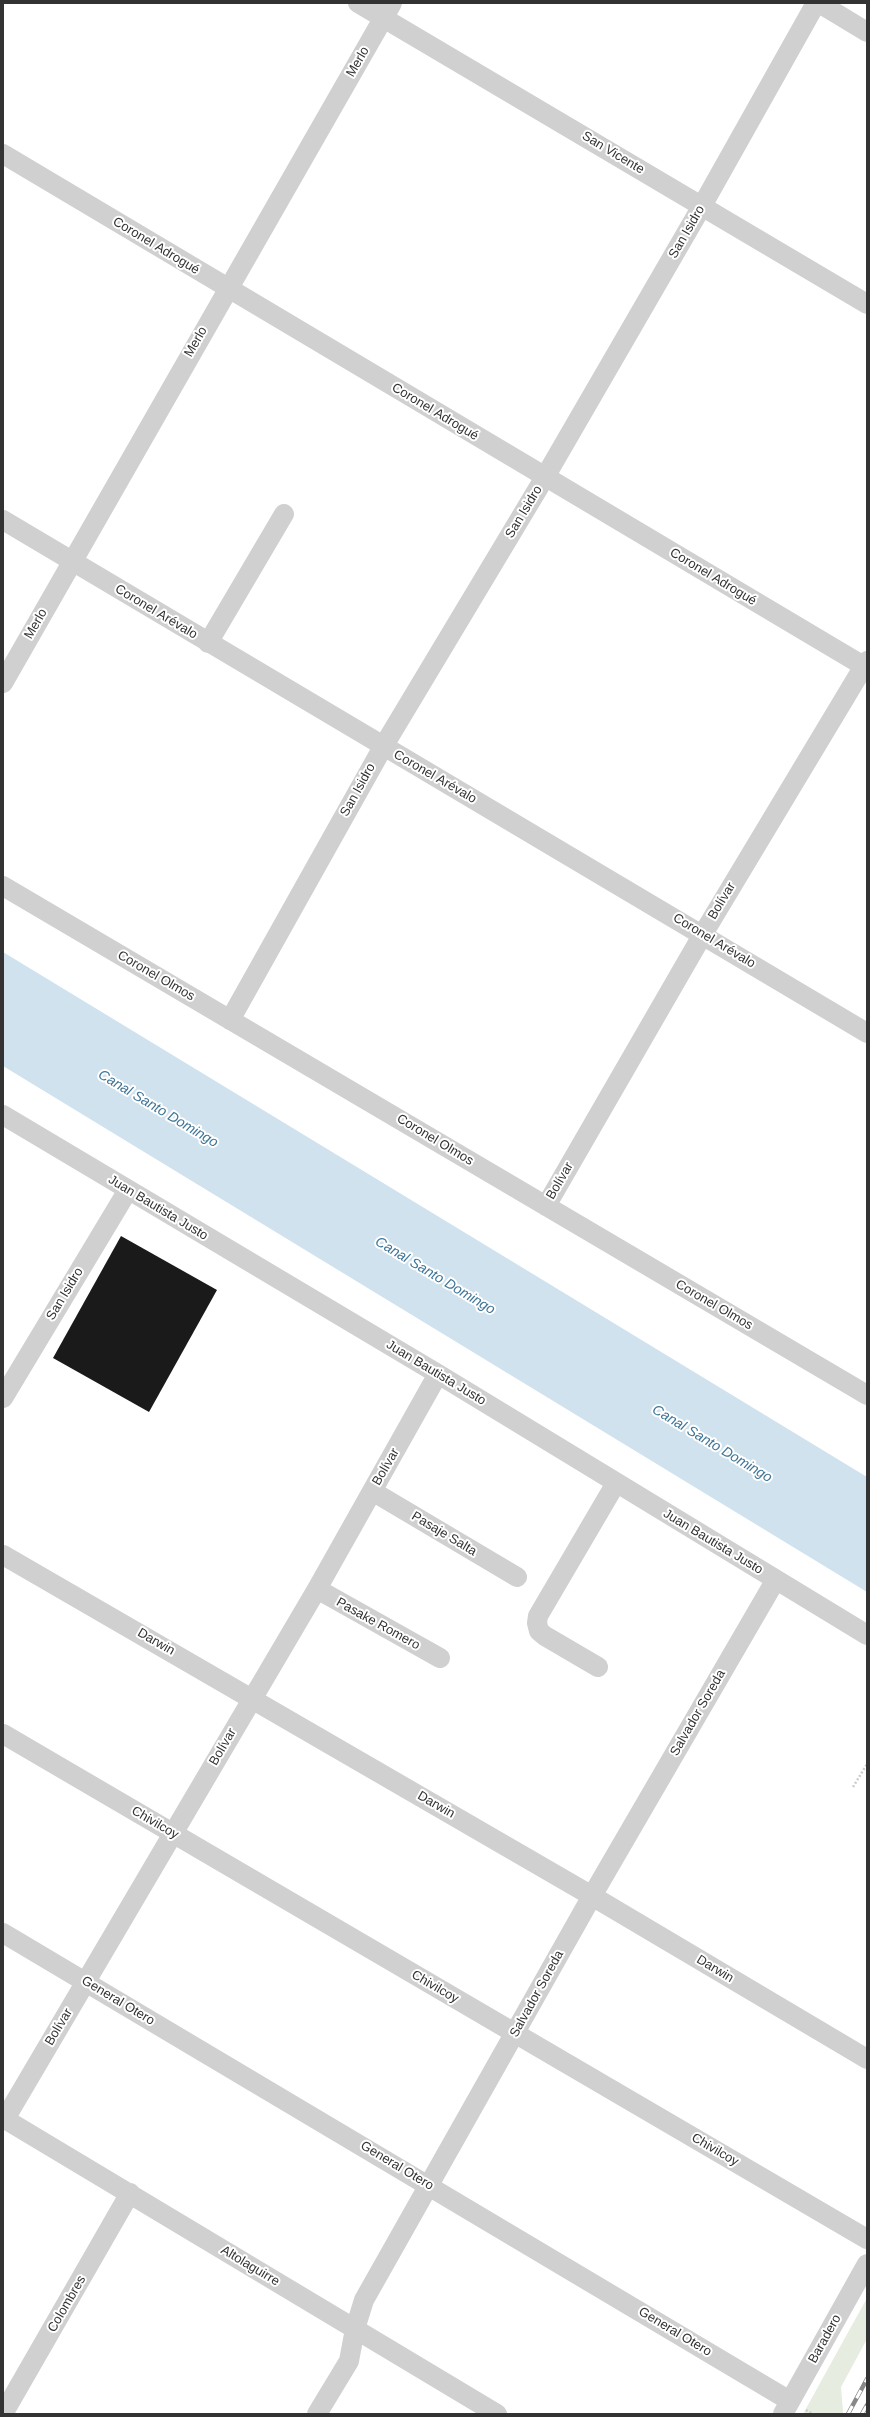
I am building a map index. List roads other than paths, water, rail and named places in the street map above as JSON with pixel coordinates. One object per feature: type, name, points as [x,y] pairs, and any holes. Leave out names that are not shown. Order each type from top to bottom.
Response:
[{"type":"street","name":"San Vicente","points":[[358,3],[388,10],[702,206],[867,304]]},
{"type":"street","points":[[818,3],[867,32]]},
{"type":"street","name":"San Isidro","points":[[230,1020],[382,747],[545,477],[818,3]]},
{"type":"street","name":"Merlo","points":[[3,683],[227,289],[388,10]]},
{"type":"street","name":"Coronel Adrogué","points":[[3,154],[227,289],[866,665]]},
{"type":"street","points":[[208,643],[284,514]]},
{"type":"street","name":"Coronel Arévalo","points":[[3,520],[382,747],[703,934],[867,1033]]},
{"type":"street","name":"Bolívar","points":[[546,1206],[703,934],[866,665]]},
{"type":"street","name":"Coronel Olmos","points":[[3,886],[867,1395]]},
{"type":"street","name":"Juan Bautista Justo","points":[[3,1115],[438,1374],[867,1635]]},
{"type":"street","name":"San Isidro","points":[[3,1398],[128,1190]]},
{"type":"street","name":"Bolívar","points":[[4,2118],[86,1982],[317,1589],[438,1374]]},
{"type":"street","points":[[598,1667],[539,1631],[537,1623],[538,1616],[616,1483]]},
{"type":"street","name":"Pasaje Salta","points":[[372,1491],[517,1577]]},
{"type":"street","name":"Darwin","points":[[3,1554],[592,1896],[867,2059]]},
{"type":"street","name":"Salvador Soreda","points":[[317,2414],[349,2361],[355,2329],[364,2300],[592,1896],[775,1580]]},
{"type":"street","name":"Pasake Romero","points":[[317,1589],[440,1658]]},
{"type":"street","name":"Chivilcoy","points":[[3,1734],[867,2239]]},
{"type":"street","name":"General Otero","points":[[3,1932],[429,2186],[786,2408]]},
{"type":"street","name":"Altolaguirre","points":[[4,2118],[497,2414]]},
{"type":"street","name":"Colombres","points":[[3,2414],[130,2193]]},
{"type":"street","name":"Baradero","points":[[786,2408],[867,2264]]},
{"type":"water","name":"Canal Santo Domingo","points":[[3,952],[867,1477],[867,1592],[3,1066]]},
{"type":"railway","points":[[848,2414],[867,2379]]},
{"type":"railway","points":[[862,2414],[867,2405]]}]
